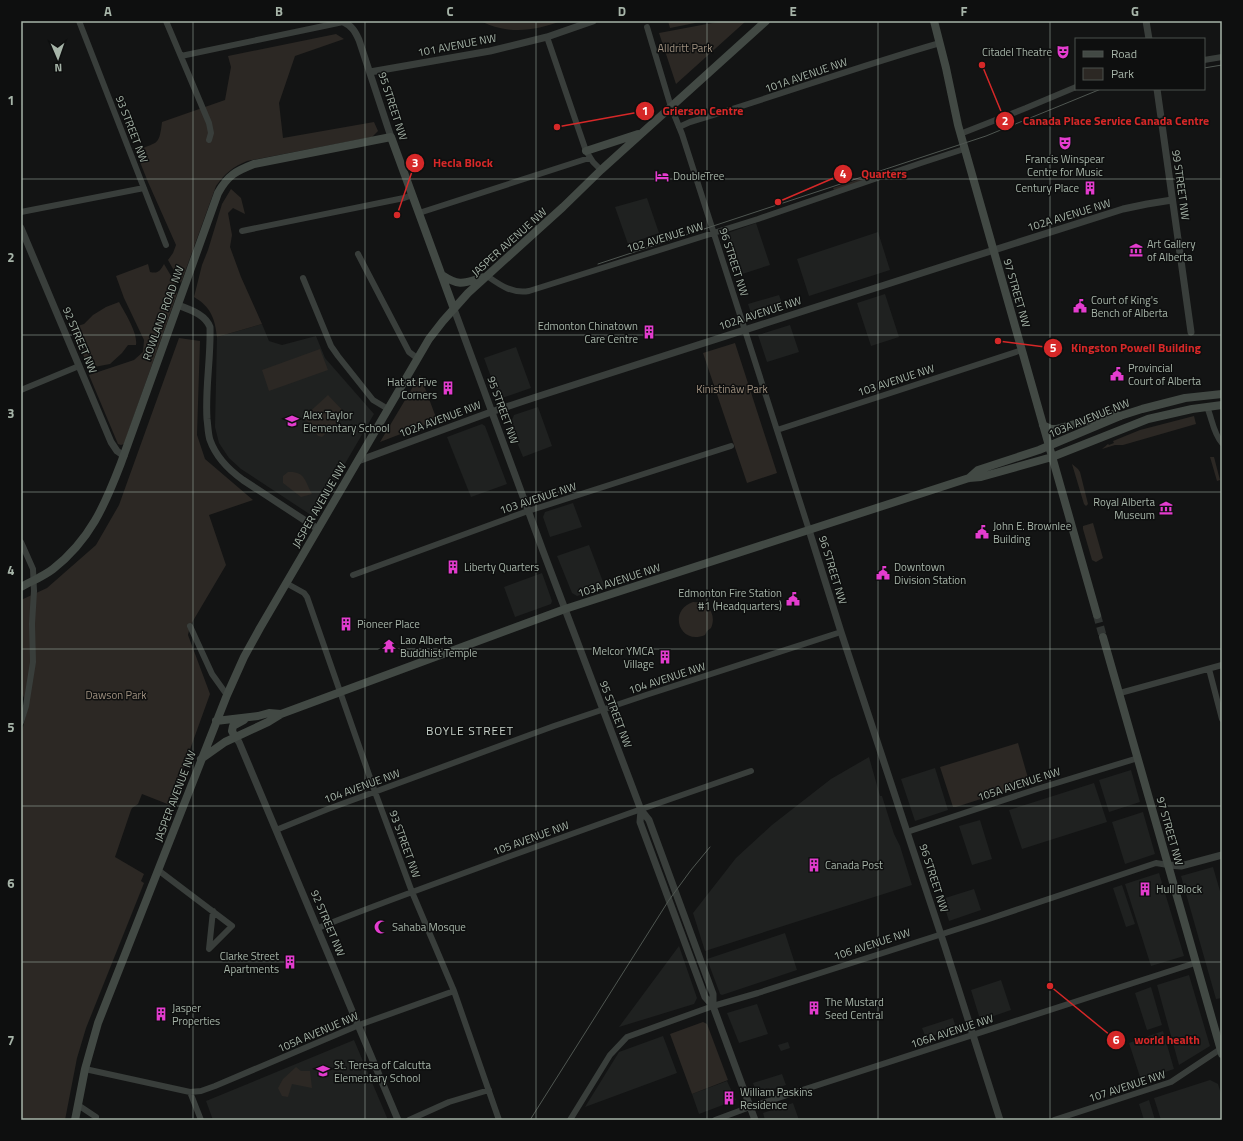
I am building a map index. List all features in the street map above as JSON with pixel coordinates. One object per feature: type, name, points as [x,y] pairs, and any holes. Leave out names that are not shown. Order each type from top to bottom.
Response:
[{"type":"main road","name":"JASPER AVENUE NW","points":[[75,1120],[85,1069],[98,1023],[216,721],[244,657],[428,339],[468,293],[766,21]]},
{"type":"main road","name":"97 STREET NW","points":[[934,21],[964,149],[1097,615]]},
{"type":"main road","points":[[588,154],[644,132]]},
{"type":"main road","name":"95 STREET NW","points":[[391,137],[454,309]]},
{"type":"main road","name":"ROWLAND ROAD NW","points":[[21,587],[56,566],[84,537],[108,499],[222,185],[239,169],[254,164],[391,137]]},
{"type":"main road","points":[[442,275],[452,282],[458,283],[465,283],[487,276]]},
{"type":"main road","name":"103A AVENUE NW","points":[[969,478],[978,470],[1049,447],[1120,416],[1167,402],[1222,394]]},
{"type":"main road","name":"103A AVENUE NW","points":[[201,759],[235,737],[268,722],[281,714],[565,609],[969,478],[981,477],[1052,457],[1148,419],[1176,412],[1222,405]]},
{"type":"main road","points":[[1043,425],[1051,429],[1056,429],[1112,414],[1120,416]]},
{"type":"main road","name":"97 STREET NW","points":[[1103,637],[1195,963],[1222,1051]]},
{"type":"main road","name":"103A AVENUE NW","points":[[216,721],[269,714],[281,714]]},
{"type":"main road","points":[[235,737],[232,731],[233,726],[249,717]]},
{"type":"street","name":"93 STREET NW","points":[[79,21],[166,245]]},
{"type":"street","points":[[166,21],[209,123],[211,133],[209,140]]},
{"type":"street","points":[[181,56],[343,21]]},
{"type":"street","name":"95 STREET NW","points":[[343,21],[355,31],[391,137]]},
{"type":"street","name":"101 AVENUE NW","points":[[370,72],[490,51],[547,37],[593,21]]},
{"type":"street","points":[[1146,21],[1149,38]]},
{"type":"street","name":"96 STREET NW","points":[[647,27],[671,107],[679,127],[1000,1120]]},
{"type":"street","points":[[547,37],[588,154],[601,170]]},
{"type":"street","name":"101A AVENUE NW","points":[[679,127],[874,62],[940,43]]},
{"type":"street","points":[[1205,60],[1222,57]]},
{"type":"street","points":[[960,134],[1075,87]]},
{"type":"street","name":"99 STREET NW","points":[[1157,90],[1191,332]]},
{"type":"street","name":"102 AVENUE NW","points":[[487,276],[511,290],[522,292],[529,291],[758,219],[964,149]]},
{"type":"street","points":[[419,213],[588,154]]},
{"type":"street","points":[[21,212],[144,188]]},
{"type":"street","points":[[242,231],[404,198],[412,195]]},
{"type":"street","name":"102A AVENUE NW","points":[[358,461],[491,412],[993,250],[1123,210],[1172,200]]},
{"type":"street","name":"92 STREET NW","points":[[21,228],[110,442],[117,451],[124,456]]},
{"type":"street","points":[[358,254],[408,352],[417,358]]},
{"type":"street","points":[[304,278],[334,351],[373,400],[388,409]]},
{"type":"street","points":[[178,305],[204,318],[208,321],[210,327],[207,398],[208,426],[210,439],[220,459],[232,472],[243,480],[318,529]]},
{"type":"street","name":"95 STREET NW","points":[[454,309],[640,810],[649,820],[657,841],[713,994],[713,1006],[755,1120]]},
{"type":"street","name":"103 AVENUE NW","points":[[777,430],[1022,350]]},
{"type":"street","points":[[21,390],[79,366]]},
{"type":"street","points":[[1203,396],[1218,438],[1222,443]]},
{"type":"street","name":"103 AVENUE NW","points":[[353,575],[528,511],[730,446]]},
{"type":"street","points":[[21,542],[33,569],[34,580],[32,624],[33,662],[26,706],[21,722]]},
{"type":"street","name":"93 STREET NW","points":[[286,583],[304,593],[307,597],[375,792],[412,892],[454,991],[499,1120]]},
{"type":"street","points":[[190,626],[212,674],[227,695]]},
{"type":"street","name":"104 AVENUE NW","points":[[276,830],[426,773],[602,710],[841,632]]},
{"type":"street","points":[[1120,693],[1222,665]]},
{"type":"street","points":[[1209,669],[1222,719]]},
{"type":"street","name":"92 STREET NW","points":[[235,737],[239,742],[398,1120]]},
{"type":"street","name":"105A AVENUE NW","points":[[907,832],[1037,789],[1138,758]]},
{"type":"street","name":"105 AVENUE NW","points":[[318,928],[465,872],[751,771]]},
{"type":"street","name":"106 AVENUE NW","points":[[570,1120],[610,1055],[627,1037],[713,1006],[758,993],[1156,863],[1181,866],[1222,855]]},
{"type":"street","points":[[158,870],[213,911],[232,926],[209,949],[213,911]]},
{"type":"street","name":"106A AVENUE NW","points":[[715,1120],[750,1107],[1195,963]]},
{"type":"street","name":"105A AVENUE NW","points":[[190,1092],[200,1091],[215,1086],[359,1025],[454,991]]},
{"type":"street","name":"107 AVENUE NW","points":[[1054,1120],[1171,1082],[1222,1051]]},
{"type":"street","points":[[85,1069],[190,1092],[202,1120]]},
{"type":"street","points":[[409,1120],[450,1102],[489,1090]]},
{"type":"street","points":[[78,1105],[96,1117]]},
{"type":"shaded area","points":[[647,198],[659,233],[628,244],[615,207]]},
{"type":"shaded area","points":[[756,223],[770,265],[739,275],[725,234]]},
{"type":"shaded area","points":[[878,232],[890,270],[809,296],[797,259]]},
{"type":"shaded area","points":[[885,294],[899,337],[871,346],[857,303]]},
{"type":"shaded area","points":[[779,295],[783,306],[752,316],[748,304]]},
{"type":"shaded area","name":"Alex Taylor Elementary School","points":[[262,324],[269,341],[282,345],[316,336],[325,358],[374,414],[314,517],[241,469],[229,458],[219,443],[215,427],[217,337]]},
{"type":"shaded area","points":[[790,325],[799,352],[767,362],[758,335]]},
{"type":"shaded area","points":[[516,347],[531,388],[499,399],[484,358]]},
{"type":"shaded area","points":[[538,407],[552,446],[523,457],[510,425],[514,415]]},
{"type":"shaded area","points":[[482,424],[485,426],[507,484],[471,497],[447,437]]},
{"type":"shaded area","points":[[573,503],[582,527],[550,537],[543,517],[545,512]]},
{"type":"shaded area","points":[[589,545],[605,587],[577,596],[572,593],[557,556]]},
{"type":"shaded area","points":[[542,573],[552,601],[551,604],[515,617],[504,587]]},
{"type":"shaded area","points":[[869,757],[880,796],[882,796],[894,834],[900,846],[912,885],[705,951],[693,913],[736,858],[772,825],[831,779]]},
{"type":"shaded area","points":[[935,768],[948,810],[915,821],[901,779]]},
{"type":"shaded area","points":[[1131,770],[1140,802],[1109,812],[1099,780]]},
{"type":"shaded area","points":[[1094,783],[1107,822],[1022,849],[1009,810]]},
{"type":"shaded area","points":[[1143,812],[1155,854],[1125,864],[1112,822]]},
{"type":"shaded area","points":[[980,820],[992,859],[972,865],[959,826]]},
{"type":"shaded area","points":[[1213,867],[1222,898],[1222,998],[1216,999],[1181,876]]},
{"type":"shaded area","points":[[1159,873],[1184,956],[1151,966],[1125,884]]},
{"type":"shaded area","points":[[1122,885],[1135,924],[1126,927],[1113,888]]},
{"type":"shaded area","points":[[974,889],[981,910],[949,921],[942,899]]},
{"type":"shaded area","points":[[785,933],[797,970],[722,995],[720,994],[707,959]]},
{"type":"shaded area","points":[[679,946],[697,998],[694,1004],[619,1027]]},
{"type":"shaded area","points":[[1189,975],[1210,1046],[1179,1065],[1157,985]]},
{"type":"shaded area","points":[[1001,980],[1011,1010],[985,1019],[979,1016],[971,990]]},
{"type":"shaded area","points":[[1151,987],[1162,1025],[1147,1030],[1135,993]]},
{"type":"shaded area","points":[[757,1004],[768,1034],[739,1043],[727,1013]]},
{"type":"shaded area","points":[[953,1018],[956,1028],[926,1038],[922,1028]]},
{"type":"shaded area","points":[[1163,1031],[1174,1069],[1141,1080],[1129,1043]]},
{"type":"shaded area","points":[[663,1036],[677,1073],[585,1107],[619,1052]]},
{"type":"shaded area","name":"St. Teresa of Calcutta Elementary School","points":[[354,1040],[388,1120],[213,1120],[206,1101]]},
{"type":"shaded area","points":[[788,1042],[790,1048],[781,1051],[778,1045]]},
{"type":"shaded area","points":[[782,1074],[786,1085],[757,1094],[753,1083]]},
{"type":"shaded area","points":[[1210,1080],[1218,1084],[1222,1097],[1222,1120],[1161,1120],[1154,1098]]},
{"type":"shaded area","points":[[727,1081],[736,1100],[699,1114],[692,1094]]},
{"type":"shaded area","points":[[1149,1100],[1155,1120],[1144,1120],[1139,1104]]},
{"type":"shaded area","points":[[793,1103],[799,1120],[765,1120],[763,1113]]},
{"type":"green space","points":[[479,21],[562,21],[539,28],[516,30],[497,27]]},
{"type":"green space","points":[[668,21],[705,21],[670,28]]},
{"type":"green space","name":"Alldritt Park","points":[[723,21],[746,21],[676,84],[659,33]]},
{"type":"green space","points":[[336,34],[344,39],[295,56],[279,103],[283,138],[374,122],[378,131],[372,137],[247,161],[230,171],[216,186],[181,283],[168,260],[176,245],[136,152],[158,140],[162,122],[225,100],[231,67],[228,56]]},
{"type":"green space","points":[[881,172],[882,174],[837,190],[834,190],[833,188]]},
{"type":"green space","points":[[231,189],[241,198],[245,214],[233,208],[228,213],[232,235],[230,247],[241,277],[262,324],[217,337],[211,314],[200,301],[194,297],[202,265],[222,204]]},
{"type":"green space","points":[[148,264],[150,272],[155,273],[160,270],[164,264],[177,286],[177,294],[124,444],[121,445],[118,444],[89,375],[134,360],[143,352],[144,340],[124,298],[116,276]]},
{"type":"green space","points":[[119,302],[133,329],[136,345],[128,345],[110,364],[89,368],[71,328],[84,324],[93,315],[106,307]]},
{"type":"green space","name":"Dawson Park","points":[[179,338],[200,341],[197,435],[205,459],[253,500],[209,515],[226,565],[190,626],[188,635],[210,694],[170,805],[142,794],[138,804],[131,810],[115,857],[144,874],[141,881],[144,883],[86,1028],[77,1058],[65,1120],[21,1120],[21,735],[28,707],[21,691],[21,600],[47,588],[96,545],[119,505]]},
{"type":"green space","name":"Kinistinâw Park","points":[[735,343],[777,473],[747,483],[703,353]]},
{"type":"green space","points":[[320,349],[328,370],[269,391],[262,370]]},
{"type":"green space","points":[[420,375],[437,420],[380,442]]},
{"type":"green space","points":[[328,395],[346,414],[322,437],[318,436],[304,417]]},
{"type":"green space","points":[[1194,416],[1196,424],[1123,445],[1115,445],[1102,449],[1108,444],[1114,443],[1113,441],[1140,430]]},
{"type":"green space","points":[[1210,457],[1214,457],[1220,480],[1217,481]]},
{"type":"green space","points":[[1072,464],[1080,472],[1088,504],[1086,506],[1084,504]]},
{"type":"green space","points":[[288,472],[294,472],[301,475],[306,481],[312,494],[301,497],[283,483],[283,476]]},
{"type":"green space","points":[[1093,523],[1103,558],[1096,562],[1092,560],[1083,529],[1083,526]]},
{"type":"green space","points":[[693,602],[703,604],[707,607],[713,618],[711,628],[705,635],[696,637],[689,636],[683,632],[679,619],[680,612],[685,606]]},
{"type":"green space","points":[[1018,743],[1028,778],[1027,784],[953,807],[940,767]]},
{"type":"green space","points":[[703,1022],[707,1024],[728,1080],[692,1094],[670,1034]]},
{"type":"green space","points":[[296,1067],[301,1071],[310,1071],[312,1088],[292,1084],[288,1097],[282,1096],[278,1088],[283,1079]]},
{"type":"tunnel","points":[[1097,615],[1103,637]]},
{"type":"tram line","points":[[1205,68],[1222,65]]},
{"type":"tram line","points":[[598,264],[986,136],[1099,90]]},
{"type":"tram line","points":[[530,1120],[669,900],[710,847]]},
{"type":"place","name":"Citadel Theatre","points":[[1063,52]]},
{"type":"place","name":"Canada Place Service Canada Centre","points":[[982,65]]},
{"type":"place","name":"Grierson Centre","points":[[557,127]]},
{"type":"place","name":"Francis Winspear Centre for Music","points":[[1065,143]]},
{"type":"place","name":"DoubleTree","points":[[662,176]]},
{"type":"place","name":"Century Place","points":[[1090,188]]},
{"type":"place","name":"Quarters","points":[[778,202]]},
{"type":"place","name":"Hecla Block","points":[[397,215]]},
{"type":"place","name":"Art Gallery of Alberta","points":[[1136,250]]},
{"type":"place","name":"Court of King's Bench of Alberta","points":[[1080,306]]},
{"type":"place","name":"Edmonton Chinatown Care Centre","points":[[649,332]]},
{"type":"place","name":"Kingston Powell Building","points":[[998,341]]},
{"type":"place","name":"Provincial Court of Alberta","points":[[1117,374]]},
{"type":"place","name":"Hat at Five Corners","points":[[448,388]]},
{"type":"place","name":"Alex Taylor Elementary School","points":[[292,421]]},
{"type":"place","name":"Royal Alberta Museum","points":[[1166,508]]},
{"type":"place","name":"John E. Brownlee Building","points":[[982,532]]},
{"type":"place","name":"Liberty Quarters","points":[[453,567]]},
{"type":"place","name":"Downtown Division Station","points":[[883,573]]},
{"type":"place","name":"Edmonton Fire Station #1 (Headquarters)","points":[[793,599]]},
{"type":"place","name":"Pioneer Place","points":[[346,624]]},
{"type":"place","name":"Lao Alberta Buddhist Temple","points":[[389,646]]},
{"type":"place","name":"Melcor YMCA Village","points":[[665,657]]},
{"type":"place","name":"Canada Post","points":[[814,865]]},
{"type":"place","name":"Hull Block","points":[[1145,889]]},
{"type":"place","name":"Sahaba Mosque","points":[[381,927]]},
{"type":"place","name":"Clarke Street Apartments","points":[[290,962]]},
{"type":"place","name":"world health","points":[[1050,986]]},
{"type":"place","name":"The Mustard Seed Central","points":[[814,1008]]},
{"type":"place","name":"Jasper Properties","points":[[161,1014]]},
{"type":"place","name":"St. Teresa of Calcutta Elementary School","points":[[323,1071]]},
{"type":"place","name":"William Paskins Residence","points":[[729,1098]]},
{"type":"district","name":"BOYLE STREET","points":[[470,731]]}]
